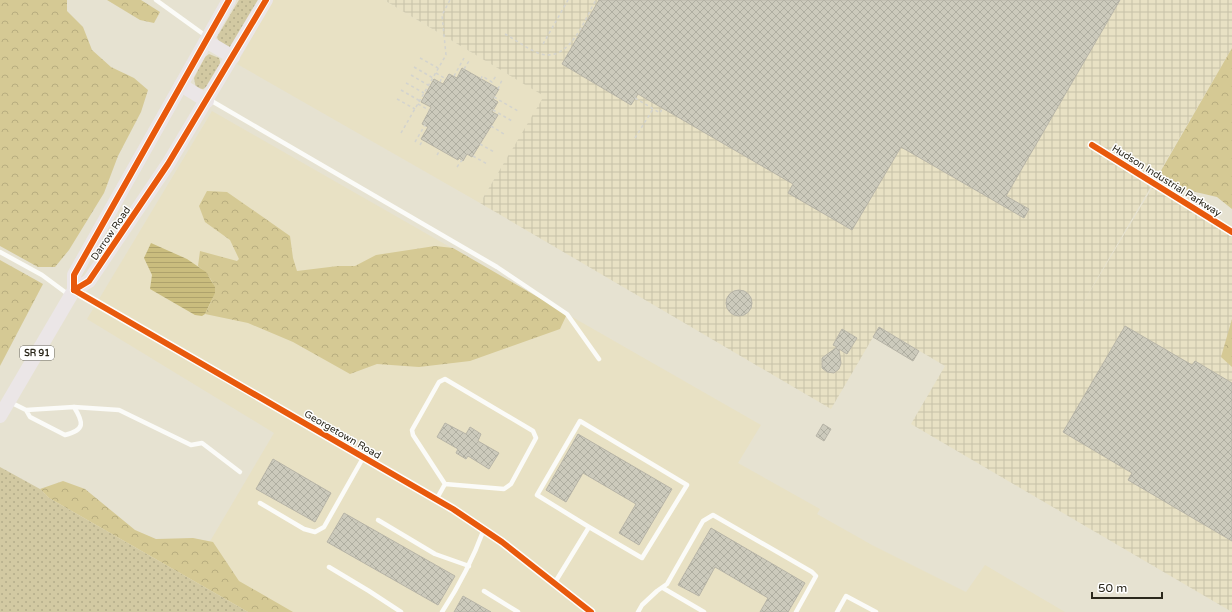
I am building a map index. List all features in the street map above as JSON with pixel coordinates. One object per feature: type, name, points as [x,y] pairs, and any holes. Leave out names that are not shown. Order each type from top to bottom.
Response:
[{"type":"main road","name":"Darrow Road","points":[[0,416],[72,293],[74,275],[230,0]]},
{"type":"main road","name":"Darrow Road","points":[[72,293],[89,281],[168,164],[266,0]]},
{"type":"main road","points":[[207,39],[232,57]]},
{"type":"main road","points":[[181,85],[207,100]]},
{"type":"street","name":"Hudson Industrial Parkway","points":[[1092,145],[1232,232]]},
{"type":"street","name":"Georgetown Road","points":[[72,293],[363,458],[484,529],[591,612]]},
{"type":"lane","points":[[156,0],[207,39]]},
{"type":"lane","points":[[207,100],[497,267],[566,314],[598,359]]},
{"type":"lane","points":[[0,252],[72,293]]},
{"type":"lane","points":[[445,379],[533,431],[536,438],[511,484],[504,489],[445,484],[413,435],[412,430],[439,382],[445,379]]},
{"type":"lane","points":[[9,401],[26,410],[30,416],[65,435],[76,432],[81,427],[82,420],[74,408]]},
{"type":"lane","points":[[26,410],[74,408],[119,410],[191,445],[202,443],[240,472]]},
{"type":"lane","points":[[580,421],[687,485],[642,558],[590,527],[537,495],[580,421]]},
{"type":"lane","points":[[260,503],[304,529],[316,532],[324,527],[363,458]]},
{"type":"lane","points":[[436,500],[445,484]]},
{"type":"lane","points":[[638,612],[642,605],[657,591],[668,584],[702,521],[713,515],[768,545],[816,576],[796,612]]},
{"type":"lane","points":[[378,520],[435,554],[469,566]]},
{"type":"lane","points":[[554,584],[590,527]]},
{"type":"lane","points":[[442,612],[469,566],[484,529]]},
{"type":"lane","points":[[329,567],[401,612]]},
{"type":"lane","points":[[663,588],[704,612]]},
{"type":"lane","points":[[484,591],[518,612]]},
{"type":"lane","points":[[837,612],[846,596],[876,612]]},
{"type":"path","points":[[402,133],[446,55],[442,15],[450,0]]},
{"type":"path","points":[[542,44],[568,0]]},
{"type":"path","points":[[505,34],[538,53],[554,53],[564,49],[571,43],[596,0]]},
{"type":"path","points":[[420,58],[438,69]]},
{"type":"path","points":[[454,76],[464,58]]},
{"type":"path","points":[[464,69],[469,61]]},
{"type":"path","points":[[414,67],[433,78]]},
{"type":"path","points":[[436,73],[446,79]]},
{"type":"path","points":[[411,75],[429,85]]},
{"type":"path","points":[[481,79],[482,76],[492,82],[496,76]]},
{"type":"path","points":[[440,82],[442,77]]},
{"type":"path","points":[[498,89],[502,80]]},
{"type":"path","points":[[406,83],[424,93]]},
{"type":"path","points":[[401,90],[420,101]]},
{"type":"path","points":[[494,97],[518,111]]},
{"type":"path","points":[[635,98],[660,113],[662,109]]},
{"type":"path","points":[[397,99],[415,109]]},
{"type":"path","points":[[418,104],[429,110]]},
{"type":"path","points":[[635,138],[652,109]]},
{"type":"path","points":[[494,110],[512,121]]},
{"type":"path","points":[[415,142],[425,125]]},
{"type":"path","points":[[491,126],[504,134]]},
{"type":"path","points":[[420,145],[423,140]]},
{"type":"path","points":[[480,144],[494,152]]},
{"type":"path","points":[[437,155],[440,150]]},
{"type":"path","points":[[473,156],[487,164]]},
{"type":"path","points":[[457,167],[462,160]]},
{"type":"shaded area","points":[[239,0],[260,0],[233,46],[228,48],[220,45],[217,37]]},
{"type":"shaded area","points":[[273,0],[384,0],[545,96],[480,203],[237,64]]},
{"type":"shaded area","points":[[384,0],[1232,0],[1232,48],[1077,313],[1155,183],[1232,232],[1232,612],[911,424],[945,366],[879,327],[831,409],[480,203],[544,96]]},
{"type":"shaded area","points":[[209,54],[219,58],[221,65],[208,86],[203,89],[196,88],[194,78],[205,57]]},
{"type":"shaded area","points":[[212,111],[761,425],[738,463],[820,509],[817,514],[872,545],[966,592],[985,565],[1065,612],[289,612],[196,565],[274,433],[87,319]]},
{"type":"shaded area","points":[[151,243],[187,259],[206,272],[215,287],[215,293],[205,314],[202,316],[195,315],[150,289],[152,275],[144,258]]},
{"type":"shaded area","points":[[0,467],[40,489],[49,498],[248,612],[0,612]]},
{"type":"green space","points":[[0,0],[67,0],[67,11],[83,27],[92,50],[111,67],[134,78],[148,90],[141,112],[118,156],[104,193],[69,250],[55,267],[38,267],[0,246]]},
{"type":"green space","points":[[107,0],[141,0],[160,12],[154,23],[140,20]]},
{"type":"green space","points":[[1232,48],[1232,209],[1217,197],[1187,190],[1159,174]]},
{"type":"green space","points":[[207,191],[227,192],[290,236],[293,258],[297,271],[338,266],[355,266],[376,255],[435,246],[453,248],[567,314],[560,329],[470,361],[419,367],[377,364],[350,374],[293,342],[248,323],[205,314],[212,300],[214,288],[210,278],[198,266],[200,251],[237,261],[239,259],[230,240],[205,222],[199,206]]},
{"type":"green space","points":[[0,260],[43,284],[0,366]]},
{"type":"green space","points":[[1232,319],[1232,367],[1221,357]]},
{"type":"green space","points":[[63,481],[85,489],[135,530],[156,539],[193,538],[213,542],[239,581],[293,612],[248,612],[49,498],[40,489]]},
{"type":"building","points":[[599,0],[1120,0],[1006,196],[1029,209],[1024,218],[901,147],[852,230],[788,193],[793,184],[638,94],[631,105],[562,64]]},
{"type":"building","points":[[462,68],[499,89],[493,99],[498,102],[492,112],[498,115],[472,157],[467,154],[463,161],[459,158],[458,160],[421,139],[428,127],[422,124],[431,107],[421,102],[434,79],[443,84],[449,74],[457,78]]},
{"type":"building","points":[[739,290],[748,294],[752,303],[748,312],[739,316],[730,312],[726,303],[730,294]]},
{"type":"building","points":[[1125,326],[1192,365],[1195,361],[1232,383],[1232,541],[1128,480],[1132,473],[1063,432]]},
{"type":"building","points":[[879,327],[919,351],[913,361],[873,337]]},
{"type":"building","points":[[842,329],[857,338],[847,354],[839,349],[841,363],[839,369],[834,373],[827,372],[822,368],[822,358],[837,347],[833,345]]},
{"type":"building","points":[[445,423],[466,434],[470,427],[481,434],[478,441],[499,453],[489,469],[468,456],[466,459],[456,453],[458,449],[437,437]]},
{"type":"building","points":[[823,424],[831,429],[824,441],[816,436]]},
{"type":"building","points":[[578,434],[672,489],[639,545],[619,533],[636,504],[583,473],[566,502],[546,490]]},
{"type":"building","points":[[273,459],[331,493],[315,522],[256,489]]},
{"type":"building","points":[[344,513],[455,576],[438,605],[327,542]]},
{"type":"building","points":[[711,528],[805,583],[788,612],[760,612],[768,598],[715,567],[699,596],[678,585]]},
{"type":"building","points":[[463,596],[491,612],[454,612]]},
{"type":"cycle path","points":[[74,290],[74,275],[229,0]]},
{"type":"cycle path","points":[[74,290],[89,281],[168,164],[266,0]]},
{"type":"cycle path","points":[[1092,145],[1232,232]]},
{"type":"cycle path","points":[[74,290],[453,509],[502,542],[591,612]]}]
